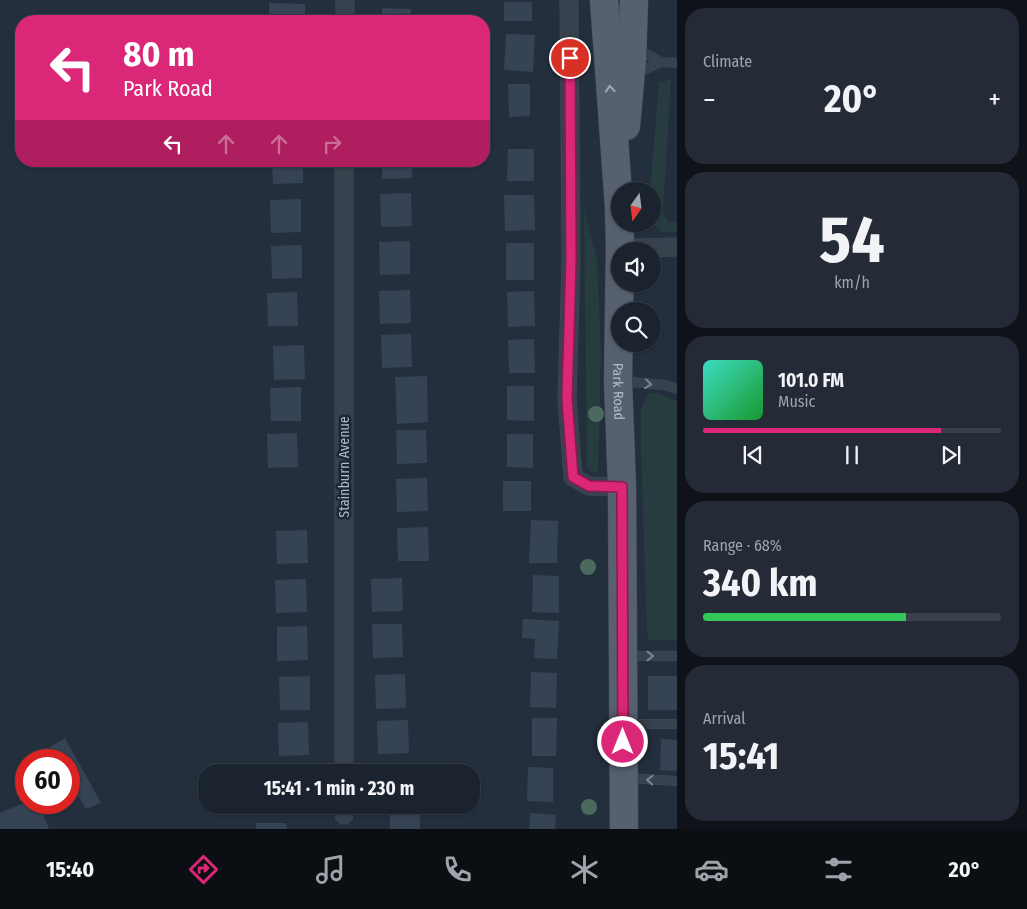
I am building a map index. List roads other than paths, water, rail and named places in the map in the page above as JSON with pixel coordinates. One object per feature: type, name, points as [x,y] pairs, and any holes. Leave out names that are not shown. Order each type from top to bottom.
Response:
[{"type":"main road","name":"Park Road","points":[[604,0],[619,182]]},
{"type":"main road","name":"Park Road","points":[[621,182],[631,76],[634,0]]},
{"type":"main road","name":"Park Road","points":[[619,292],[618,381],[622,487],[624,829]]},
{"type":"street","points":[[345,0],[345,15]]},
{"type":"street","points":[[569,0],[571,260],[567,399],[573,477],[589,486],[622,487]]},
{"type":"street","name":"Stainburn Avenue","points":[[344,167],[344,764]]},
{"type":"street","points":[[661,247],[677,246]]},
{"type":"lane","points":[[633,46],[661,62],[677,63]]},
{"type":"lane","points":[[631,76],[661,62]]},
{"type":"lane","points":[[618,381],[677,389]]},
{"type":"lane","points":[[623,656],[677,656]]},
{"type":"lane","points":[[623,724],[677,724]]},
{"type":"lane","points":[[624,778],[677,781]]}]
